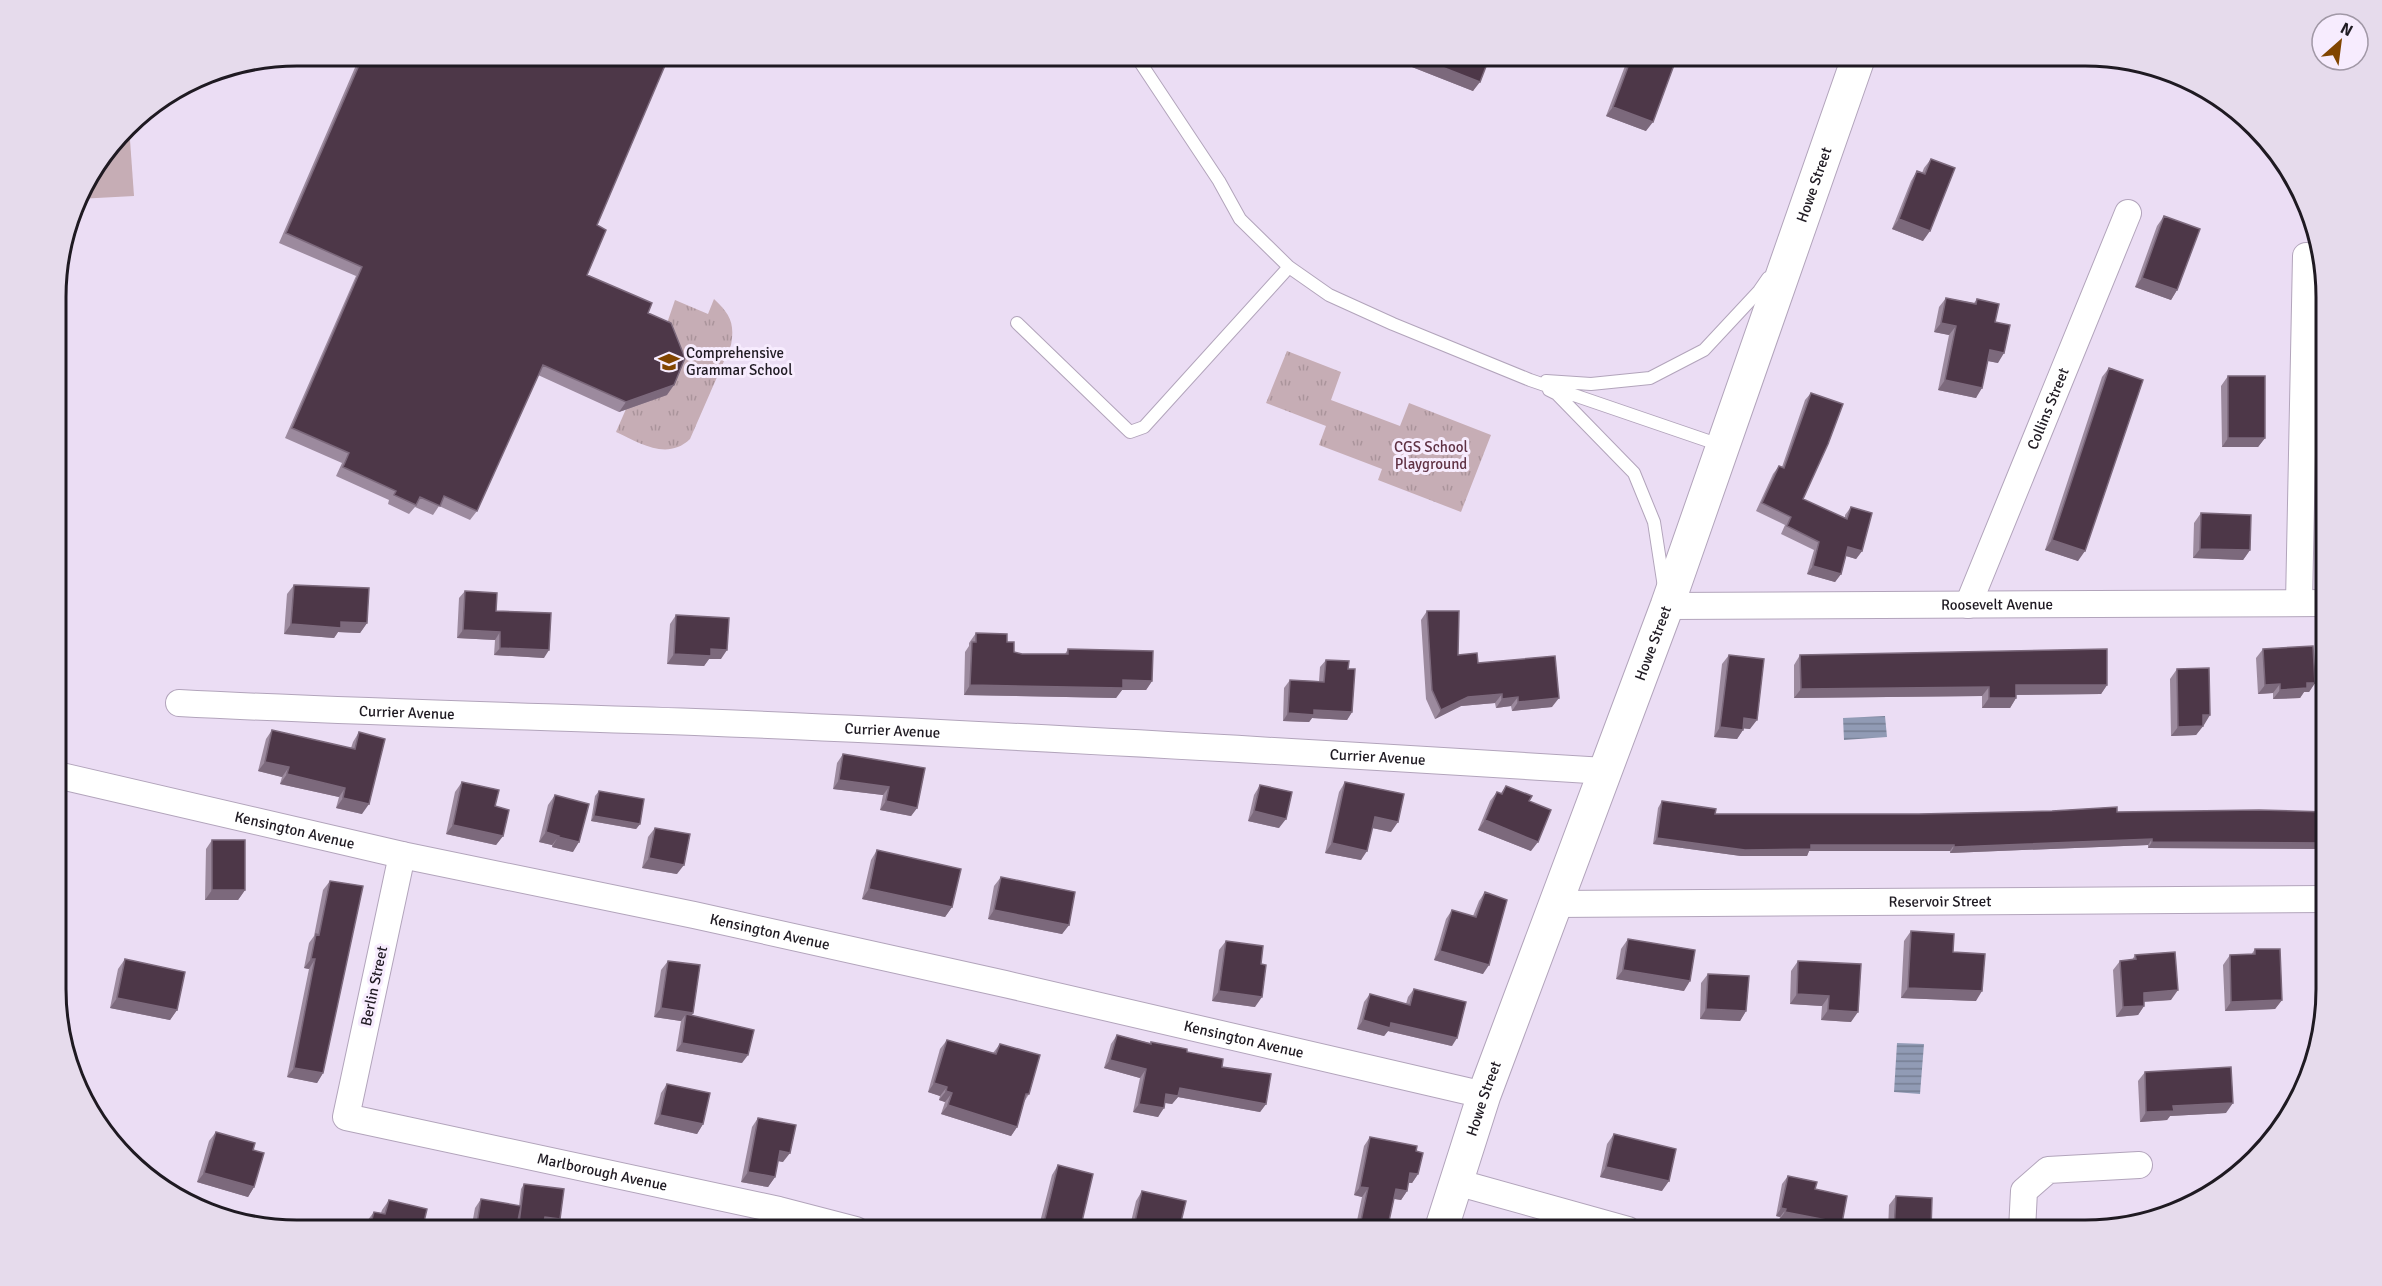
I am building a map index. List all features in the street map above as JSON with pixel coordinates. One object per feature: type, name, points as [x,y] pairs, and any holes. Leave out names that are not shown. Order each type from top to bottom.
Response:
[{"type":"main road","name":"Howe Street","points":[[1444,1220],[1484,1095],[1667,606],[1794,236],[1855,66]]},
{"type":"street","name":"Collins Street","points":[[1968,605],[2128,213]]},
{"type":"street","points":[[2300,603],[2306,256]]},
{"type":"street","name":"Roosevelt Avenue","points":[[1667,606],[2316,603]]},
{"type":"street","name":"Currier Avenue","points":[[179,704],[393,714],[731,724],[1250,749],[1605,771]]},
{"type":"street","name":"Kensington Avenue","points":[[66,778],[402,855],[694,915],[1005,984],[1484,1095]]},
{"type":"street","name":"Berlin Street","points":[[346,1117],[402,855]]},
{"type":"street","name":"Reservoir Street","points":[[1554,904],[2316,899]]},
{"type":"street","name":"Marlborough Avenue","points":[[346,1117],[818,1220]]},
{"type":"street","points":[[2023,1220],[2024,1191],[2048,1170],[2139,1165]]},
{"type":"street","points":[[1456,1182],[1592,1220]]},
{"type":"lane","points":[[1143,66],[1214,173],[1240,219],[1289,267],[1329,295],[1530,380],[1722,446]]},
{"type":"lane","points":[[1530,380],[1591,384],[1650,378],[1704,350],[1760,291],[1794,236]]},
{"type":"lane","points":[[1017,323],[1130,432],[1144,427],[1289,267]]},
{"type":"lane","points":[[1530,380],[1557,394],[1634,473],[1654,522],[1667,606]]},
{"type":"green space","points":[[130,138],[134,196],[88,198],[105,169]]},
{"type":"green space","points":[[714,299],[730,319],[731,345],[690,439],[672,449],[663,449],[644,445],[616,432],[626,409],[667,394],[678,367],[664,332],[675,300],[708,314]]},
{"type":"green space","name":"CGS School Playground","points":[[1287,351],[1341,372],[1331,400],[1400,426],[1409,403],[1491,435],[1461,512],[1378,480],[1382,469],[1319,445],[1326,426],[1266,403]]},
{"type":"water","points":[[1885,716],[1887,737],[1844,740],[1843,718]]},
{"type":"water","points":[[1897,1043],[1924,1044],[1920,1094],[1894,1092]]},
{"type":"building","name":"Comprehensive Grammar School","points":[[359,66],[665,66],[597,225],[606,230],[587,275],[652,303],[648,313],[671,323],[685,358],[674,385],[626,402],[543,365],[477,511],[444,496],[440,506],[420,497],[416,505],[394,495],[396,491],[343,467],[349,453],[292,428],[362,267],[286,233]]},
{"type":"building","points":[[1439,66],[1486,66],[1480,82]]},
{"type":"building","points":[[1628,66],[1674,66],[1653,122],[1613,107]]},
{"type":"building","points":[[1931,159],[1955,168],[1930,231],[1899,219],[1917,171],[1925,174]]},
{"type":"building","points":[[2164,216],[2200,229],[2177,290],[2142,278]]},
{"type":"building","points":[[1946,298],[1976,304],[1977,299],[1999,304],[1995,322],[2010,325],[2004,353],[1990,350],[1982,388],[1945,380],[1956,326],[1941,323]]},
{"type":"building","points":[[2109,368],[2143,380],[2085,551],[2052,540]]},
{"type":"building","points":[[2228,376],[2265,376],[2265,438],[2228,438]]},
{"type":"building","points":[[1811,393],[1843,404],[1803,499],[1847,519],[1851,507],[1872,513],[1862,551],[1848,547],[1841,574],[1813,566],[1819,542],[1787,526],[1791,517],[1762,503],[1779,466],[1784,468]]},
{"type":"building","points":[[2201,513],[2251,515],[2250,550],[2200,549]]},
{"type":"building","points":[[294,585],[369,588],[367,623],[341,622],[341,628],[291,624]]},
{"type":"building","points":[[465,591],[497,593],[496,611],[551,613],[549,650],[500,648],[500,632],[463,630]]},
{"type":"building","points":[[1427,611],[1459,611],[1458,655],[1477,653],[1478,663],[1555,656],[1559,698],[1518,702],[1518,697],[1502,699],[1502,694],[1468,697],[1441,710],[1432,690]]},
{"type":"building","points":[[676,615],[729,618],[727,650],[711,649],[711,656],[674,654]]},
{"type":"building","points":[[976,633],[1007,634],[1007,642],[1014,642],[1014,652],[1022,654],[1068,654],[1068,649],[1153,651],[1152,681],[1123,680],[1123,688],[970,685],[972,642],[976,642]]},
{"type":"building","points":[[2313,646],[2315,683],[2307,683],[2307,688],[2280,690],[2280,684],[2265,685],[2263,649]]},
{"type":"building","points":[[2107,649],[2107,685],[2016,685],[2016,698],[1989,698],[1989,687],[1801,689],[1800,655]]},
{"type":"building","points":[[1729,655],[1764,659],[1757,720],[1744,718],[1743,730],[1720,727]]},
{"type":"building","points":[[1326,660],[1349,661],[1348,669],[1355,669],[1352,712],[1314,710],[1314,715],[1288,713],[1290,680],[1324,682]]},
{"type":"building","points":[[2209,668],[2210,715],[2203,715],[2203,726],[2178,727],[2177,669]]},
{"type":"building","points":[[272,730],[355,749],[359,732],[385,739],[369,804],[343,798],[345,788],[287,774],[289,767],[265,762]]},
{"type":"building","points":[[843,754],[925,768],[917,808],[886,801],[889,787],[839,780]]},
{"type":"building","points":[[462,782],[499,790],[495,806],[509,810],[503,836],[453,825]]},
{"type":"building","points":[[1345,782],[1404,794],[1398,822],[1375,817],[1367,851],[1332,843]]},
{"type":"building","points":[[1260,785],[1292,792],[1286,819],[1254,811]]},
{"type":"building","points":[[1506,786],[1532,796],[1529,801],[1551,810],[1538,842],[1485,820],[1497,792],[1502,794]]},
{"type":"building","points":[[599,791],[644,799],[640,824],[594,816]]},
{"type":"building","points":[[555,795],[589,804],[579,842],[546,832]]},
{"type":"building","points":[[1662,801],[1716,809],[1715,814],[1919,814],[2117,807],[2117,812],[2316,812],[2316,843],[2152,842],[2152,839],[1954,847],[1954,845],[1811,845],[1811,849],[1745,850],[1657,838]]},
{"type":"building","points":[[655,828],[690,834],[684,865],[649,858]]},
{"type":"building","points":[[212,840],[245,840],[245,890],[212,890]]},
{"type":"building","points":[[877,850],[961,869],[952,907],[869,889]]},
{"type":"building","points":[[1001,877],[1075,892],[1069,925],[994,910]]},
{"type":"building","points":[[330,881],[363,886],[323,1073],[294,1068],[315,959],[311,959],[316,934],[319,935]]},
{"type":"building","points":[[1485,892],[1507,900],[1489,965],[1440,951],[1452,910],[1476,917]]},
{"type":"building","points":[[1911,931],[1954,934],[1953,952],[1985,954],[1982,991],[1908,988]]},
{"type":"building","points":[[1628,939],[1695,950],[1690,981],[1623,970]]},
{"type":"building","points":[[1226,941],[1263,946],[1261,964],[1266,965],[1262,997],[1219,991]]},
{"type":"building","points":[[2255,949],[2280,949],[2282,1000],[2231,1002],[2230,955],[2255,954]]},
{"type":"building","points":[[2175,952],[2178,990],[2144,993],[2144,1006],[2123,1007],[2120,961],[2136,959],[2135,955]]},
{"type":"building","points":[[125,959],[185,972],[177,1010],[117,998]]},
{"type":"building","points":[[668,961],[700,965],[693,1013],[661,1008]]},
{"type":"building","points":[[1798,961],[1861,964],[1858,1012],[1828,1010],[1829,996],[1797,994]]},
{"type":"building","points":[[1708,974],[1749,976],[1746,1011],[1706,1009]]},
{"type":"building","points":[[1414,989],[1466,1002],[1457,1038],[1391,1023],[1390,1028],[1363,1020],[1370,994],[1410,1005]]},
{"type":"building","points":[[686,1014],[754,1030],[748,1055],[682,1043]]},
{"type":"building","points":[[1117,1035],[1151,1044],[1151,1042],[1187,1049],[1187,1052],[1223,1059],[1222,1067],[1271,1074],[1266,1104],[1180,1088],[1178,1096],[1166,1094],[1164,1108],[1139,1104],[1146,1069],[1110,1060]]},
{"type":"building","points":[[947,1040],[996,1054],[1000,1044],[1040,1055],[1017,1127],[948,1105],[952,1093],[946,1091],[947,1087],[934,1083]]},
{"type":"building","points":[[2231,1067],[2233,1103],[2173,1106],[2174,1111],[2146,1112],[2145,1072]]},
{"type":"building","points":[[667,1084],[710,1093],[703,1124],[660,1115]]},
{"type":"building","points":[[758,1118],[796,1125],[790,1153],[780,1151],[775,1177],[748,1172]]},
{"type":"building","points":[[216,1132],[255,1143],[253,1150],[264,1153],[254,1187],[204,1173]]},
{"type":"building","points":[[1614,1134],[1676,1149],[1669,1181],[1606,1167]]},
{"type":"building","points":[[1370,1137],[1417,1146],[1416,1151],[1423,1153],[1418,1174],[1410,1173],[1407,1191],[1396,1189],[1389,1220],[1361,1220],[1368,1188],[1360,1187]]},
{"type":"building","points":[[1058,1165],[1093,1174],[1082,1220],[1045,1220]]},
{"type":"building","points":[[1788,1176],[1817,1182],[1815,1189],[1847,1196],[1843,1220],[1826,1220],[1785,1212],[1786,1209],[1781,1208]]},
{"type":"building","points":[[524,1184],[564,1189],[560,1219],[545,1217],[544,1220],[519,1220]]},
{"type":"building","points":[[1142,1191],[1186,1201],[1181,1220],[1135,1220]]},
{"type":"building","points":[[1896,1196],[1932,1198],[1931,1220],[1895,1220]]},
{"type":"building","points":[[481,1199],[521,1206],[518,1220],[478,1220]]},
{"type":"building","points":[[389,1200],[427,1209],[424,1220],[372,1220],[374,1212],[385,1214]]},
{"type":"place","name":"Comprehensive Grammar School","points":[[669,362]]}]
